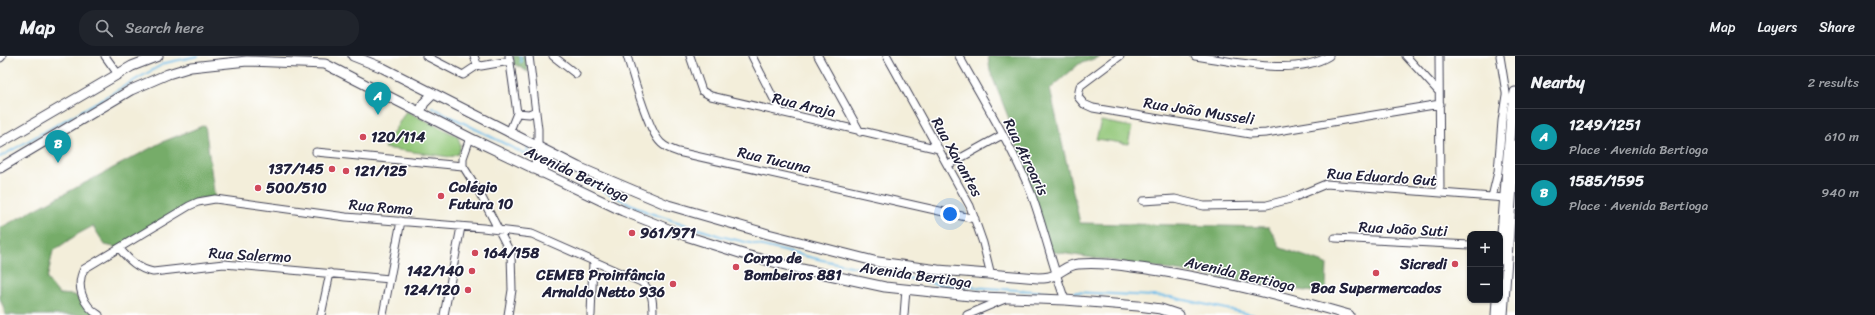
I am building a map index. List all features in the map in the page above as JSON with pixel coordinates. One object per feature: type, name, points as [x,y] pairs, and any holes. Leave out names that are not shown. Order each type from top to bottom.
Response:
[{"type":"street","points":[[105,56],[118,74]]},
{"type":"street","points":[[0,143],[132,66],[158,56]]},
{"type":"street","points":[[318,56],[325,64]]},
{"type":"street","name":"Avenida Bertioga","points":[[353,56],[383,68],[540,149],[599,177],[668,205],[717,220],[878,262],[909,267],[1038,278],[1056,275],[1065,268],[1078,264],[1140,268],[1178,274],[1259,291],[1349,315]]},
{"type":"street","points":[[426,56],[436,58],[463,75],[478,65],[509,59],[517,113],[510,133]]},
{"type":"street","points":[[474,56],[475,62],[478,65]]},
{"type":"street","points":[[528,56],[540,149],[537,171]]},
{"type":"street","points":[[553,56],[576,74]]},
{"type":"street","name":"Rua Tucuna","points":[[627,56],[653,130],[661,143],[668,149],[975,219]]},
{"type":"street","name":"Rua Araja","points":[[690,56],[702,91],[707,95],[939,150]]},
{"type":"street","points":[[752,56],[781,113]]},
{"type":"street","points":[[818,56],[860,132]]},
{"type":"street","name":"Rua Xavantes","points":[[887,56],[965,195],[983,243],[991,275]]},
{"type":"street","name":"Rua Atroaris","points":[[958,56],[1018,164],[1030,193],[1065,300]]},
{"type":"street","name":"Rua João Musseli","points":[[1120,56],[1083,82],[1078,90],[1078,97],[1084,104],[1093,108],[1250,134],[1266,134],[1440,104]]},
{"type":"street","points":[[1195,56],[1283,66],[1313,63],[1329,56]]},
{"type":"street","points":[[1406,56],[1439,92]]},
{"type":"street","points":[[1439,56],[1440,193]]},
{"type":"street","points":[[1500,56],[1506,95],[1511,114]]},
{"type":"street","name":"Avenida Bertioga","points":[[0,168],[131,90],[168,74],[191,67],[247,60],[325,64],[537,171],[643,220],[717,246],[797,268],[885,287],[906,288],[980,297],[1065,300],[1162,309],[1179,315]]},
{"type":"street","points":[[1502,231],[1511,114],[1515,92]]},
{"type":"street","points":[[420,112],[424,103],[433,94]]},
{"type":"street","points":[[1492,197],[1498,172],[1502,121],[1506,95]]},
{"type":"street","points":[[517,113],[529,114],[536,111]]},
{"type":"street","points":[[948,165],[1002,135]]},
{"type":"street","points":[[470,138],[462,158],[463,166],[511,254],[513,267],[512,290],[508,315]]},
{"type":"street","points":[[1503,315],[1515,145]]},
{"type":"street","points":[[316,152],[463,166]]},
{"type":"street","points":[[537,171],[551,154]]},
{"type":"street","name":"Rua Eduardo Gut","points":[[1143,201],[1169,198],[1204,206],[1267,205],[1290,199],[1326,184],[1505,198]]},
{"type":"street","name":"Rua Roma","points":[[100,315],[88,308],[82,293],[80,277],[84,269],[189,206],[198,202],[214,200],[346,217],[532,234],[593,262],[627,275],[647,286],[652,297],[653,315]]},
{"type":"street","points":[[383,315],[401,221]]},
{"type":"street","points":[[444,315],[461,227]]},
{"type":"street","name":"Rua João Suti","points":[[1335,238],[1467,245]]},
{"type":"street","name":"Rua Salermo","points":[[119,248],[136,266],[154,272],[224,264],[390,278]]},
{"type":"street","points":[[591,315],[593,262]]},
{"type":"street","points":[[321,315],[330,273]]},
{"type":"street","points":[[904,315],[906,288]]},
{"type":"street","points":[[967,315],[1007,299]]},
{"type":"street","points":[[1496,315],[1497,303]]},
{"type":"green space","points":[[513,56],[526,56],[528,72],[514,64]]},
{"type":"green space","points":[[988,56],[1102,56],[1079,64],[1050,89],[1080,223],[1269,227],[1281,248],[1327,264],[1326,294],[1048,251],[1009,119],[990,71]]},
{"type":"green space","points":[[406,111],[457,136],[460,145],[458,154],[450,157],[384,148]]},
{"type":"green space","points":[[1101,121],[1132,127],[1128,144],[1096,139]]},
{"type":"green space","points":[[205,125],[215,199],[199,198],[189,206],[119,248],[105,245],[93,226],[53,251],[47,279],[59,294],[75,295],[89,308],[102,315],[6,315],[0,298],[0,228],[162,142]]},
{"type":"waterway","points":[[0,157],[165,63],[198,56]]},
{"type":"waterway","points":[[520,56],[521,62]]},
{"type":"waterway","points":[[432,107],[535,159]]},
{"type":"waterway","points":[[527,155],[528,146]]},
{"type":"waterway","points":[[579,179],[647,212],[720,236],[822,260],[941,285],[1049,292]]},
{"type":"waterway","points":[[1074,292],[1171,297],[1254,315]]},
{"type":"place","name":"1249/1251","points":[[378,115]]},
{"type":"place","name":"120/114","points":[[363,137]]},
{"type":"place","name":"1585/1595","points":[[58,163]]},
{"type":"place","name":"137/145","points":[[332,169]]},
{"type":"place","name":"121/125","points":[[346,171]]},
{"type":"place","name":"500/510","points":[[258,188]]},
{"type":"place","name":"Colégio Futura 10","points":[[441,196]]},
{"type":"place","name":"961/971","points":[[632,233]]},
{"type":"place","name":"164/158","points":[[475,253]]},
{"type":"place","name":"Sicredi","points":[[1455,264]]},
{"type":"place","name":"Corpo de Bombeiros 881","points":[[736,267]]},
{"type":"place","name":"142/140","points":[[472,271]]},
{"type":"place","name":"Boa Supermercados","points":[[1376,273]]},
{"type":"place","name":"CEMEB Proinfância Arnaldo Netto 936","points":[[673,284]]},
{"type":"place","name":"124/120","points":[[468,290]]}]
